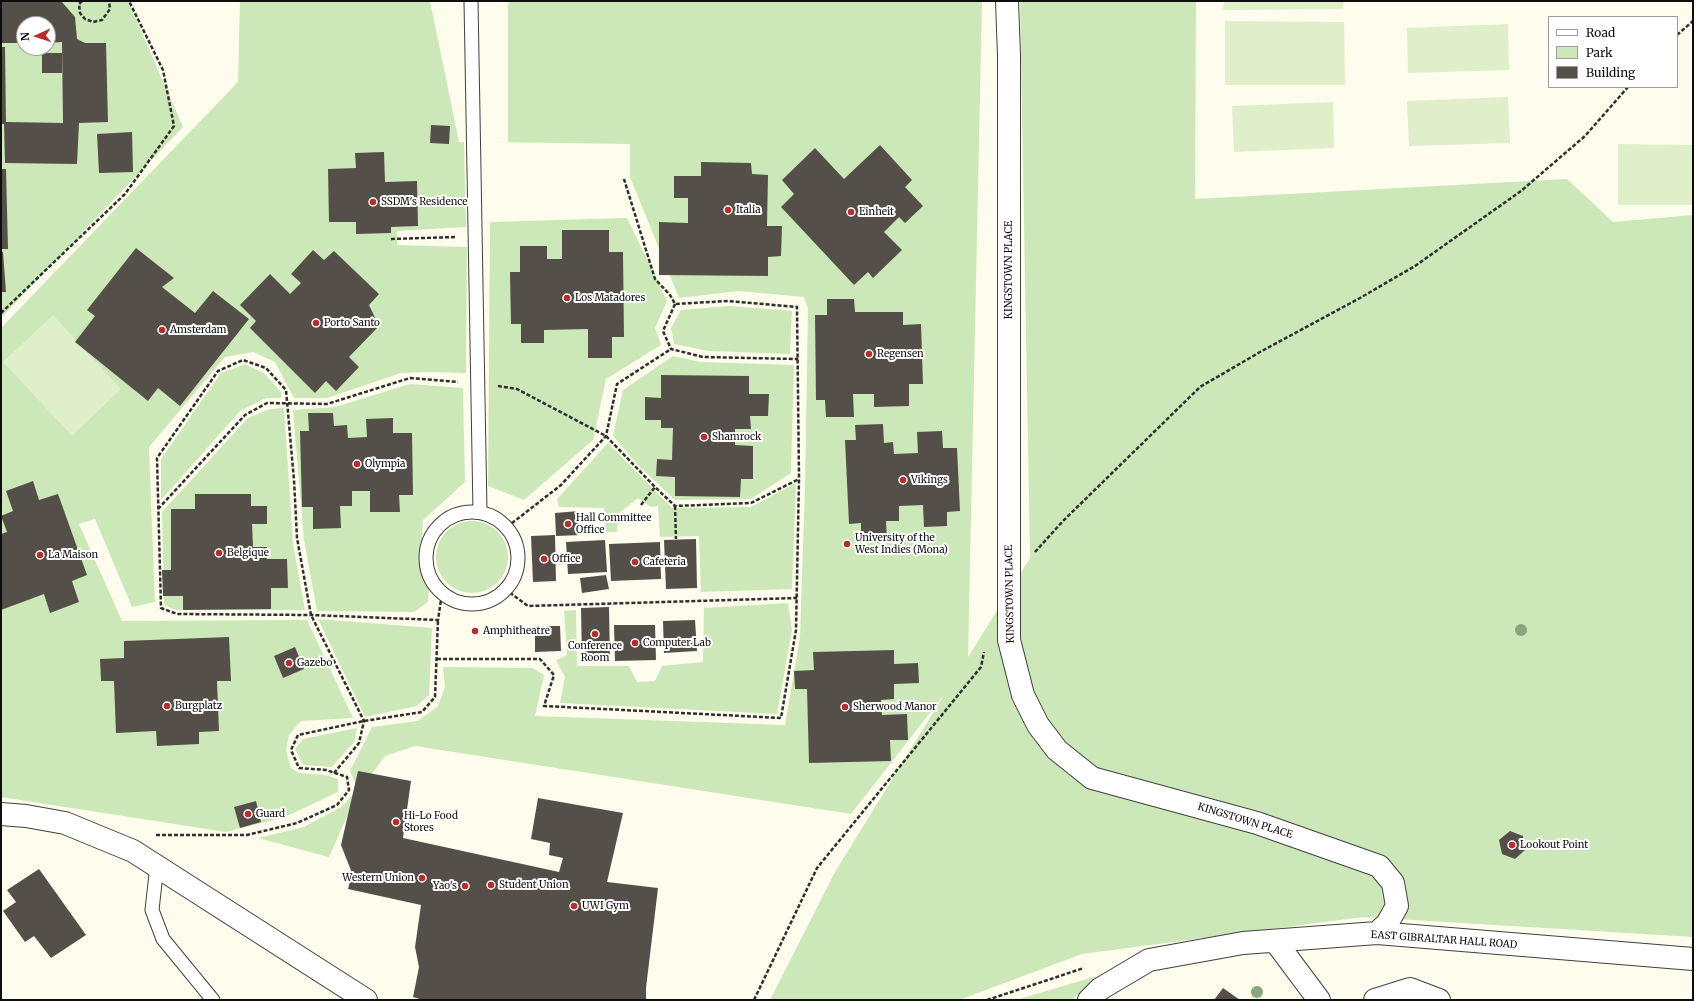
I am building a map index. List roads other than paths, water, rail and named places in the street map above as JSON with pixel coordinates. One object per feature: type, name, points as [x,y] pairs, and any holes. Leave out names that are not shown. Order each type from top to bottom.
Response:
[{"type":"street","name":"KINGSTOWN PLACE","points":[[1007,1],[1009,56],[1009,640],[1023,696],[1038,725],[1057,750],[1092,778],[1257,823],[1379,866],[1393,883],[1397,906],[1387,924],[1377,933]]},
{"type":"street","points":[[1,814],[26,816],[65,823],[133,851],[366,1000]]},
{"type":"street","name":"EAST GIBRALTAR HALL ROAD","points":[[1090,1000],[1100,989],[1149,960],[1243,944],[1377,933],[1693,958]]},
{"type":"street","points":[[1275,941],[1319,1000]]},
{"type":"street","points":[[1375,1000],[1410,989],[1439,1000]]},
{"type":"lane","points":[[471,1],[480,512]]},
{"type":"lane","points":[[465,511],[480,512],[495,517],[507,527],[514,540],[518,555],[516,570],[510,584],[499,595],[486,602],[470,604],[456,601],[442,594],[432,582],[426,568],[425,552],[430,538],[438,525],[451,516],[465,511]]},
{"type":"lane","points":[[157,865],[152,910],[163,939],[213,1000]]},
{"type":"place","name":"SSDM's Residence","points":[[373,202]]},
{"type":"place","name":"Italia","points":[[728,210]]},
{"type":"place","name":"Einheit","points":[[851,212]]},
{"type":"place","name":"Los Matadores","points":[[567,298]]},
{"type":"place","name":"Porto Santo","points":[[316,323]]},
{"type":"place","name":"Amsterdam","points":[[162,330]]},
{"type":"place","name":"Regensen","points":[[869,354]]},
{"type":"place","name":"Shamrock","points":[[704,437]]},
{"type":"place","name":"Olympia","points":[[357,464]]},
{"type":"place","name":"Vikings","points":[[903,480]]},
{"type":"place","name":"Hall Committee Office","points":[[568,524]]},
{"type":"place","name":"University of the West Indies (Mona)","points":[[847,544]]},
{"type":"place","name":"Belgique","points":[[219,553]]},
{"type":"place","name":"La Maison","points":[[40,555]]},
{"type":"place","name":"Office","points":[[544,559]]},
{"type":"place","name":"Cafeteria","points":[[635,562]]},
{"type":"place","name":"Amphitheatre","points":[[475,631]]},
{"type":"place","name":"Conference Room","points":[[595,634]]},
{"type":"place","name":"Computer Lab","points":[[635,643]]},
{"type":"place","name":"Gazebo","points":[[289,663]]},
{"type":"place","name":"Burgplatz","points":[[167,706]]},
{"type":"place","name":"Sherwood Manor","points":[[845,707]]},
{"type":"place","name":"Guard","points":[[248,814]]},
{"type":"place","name":"Hi-Lo Food Stores","points":[[396,822]]},
{"type":"place","name":"Lookout Point","points":[[1512,845]]},
{"type":"place","name":"Western Union","points":[[422,878]]},
{"type":"place","name":"Student Union","points":[[491,885]]},
{"type":"place","name":"Yao's","points":[[465,886]]},
{"type":"place","name":"UWI Gym","points":[[574,906]]}]
